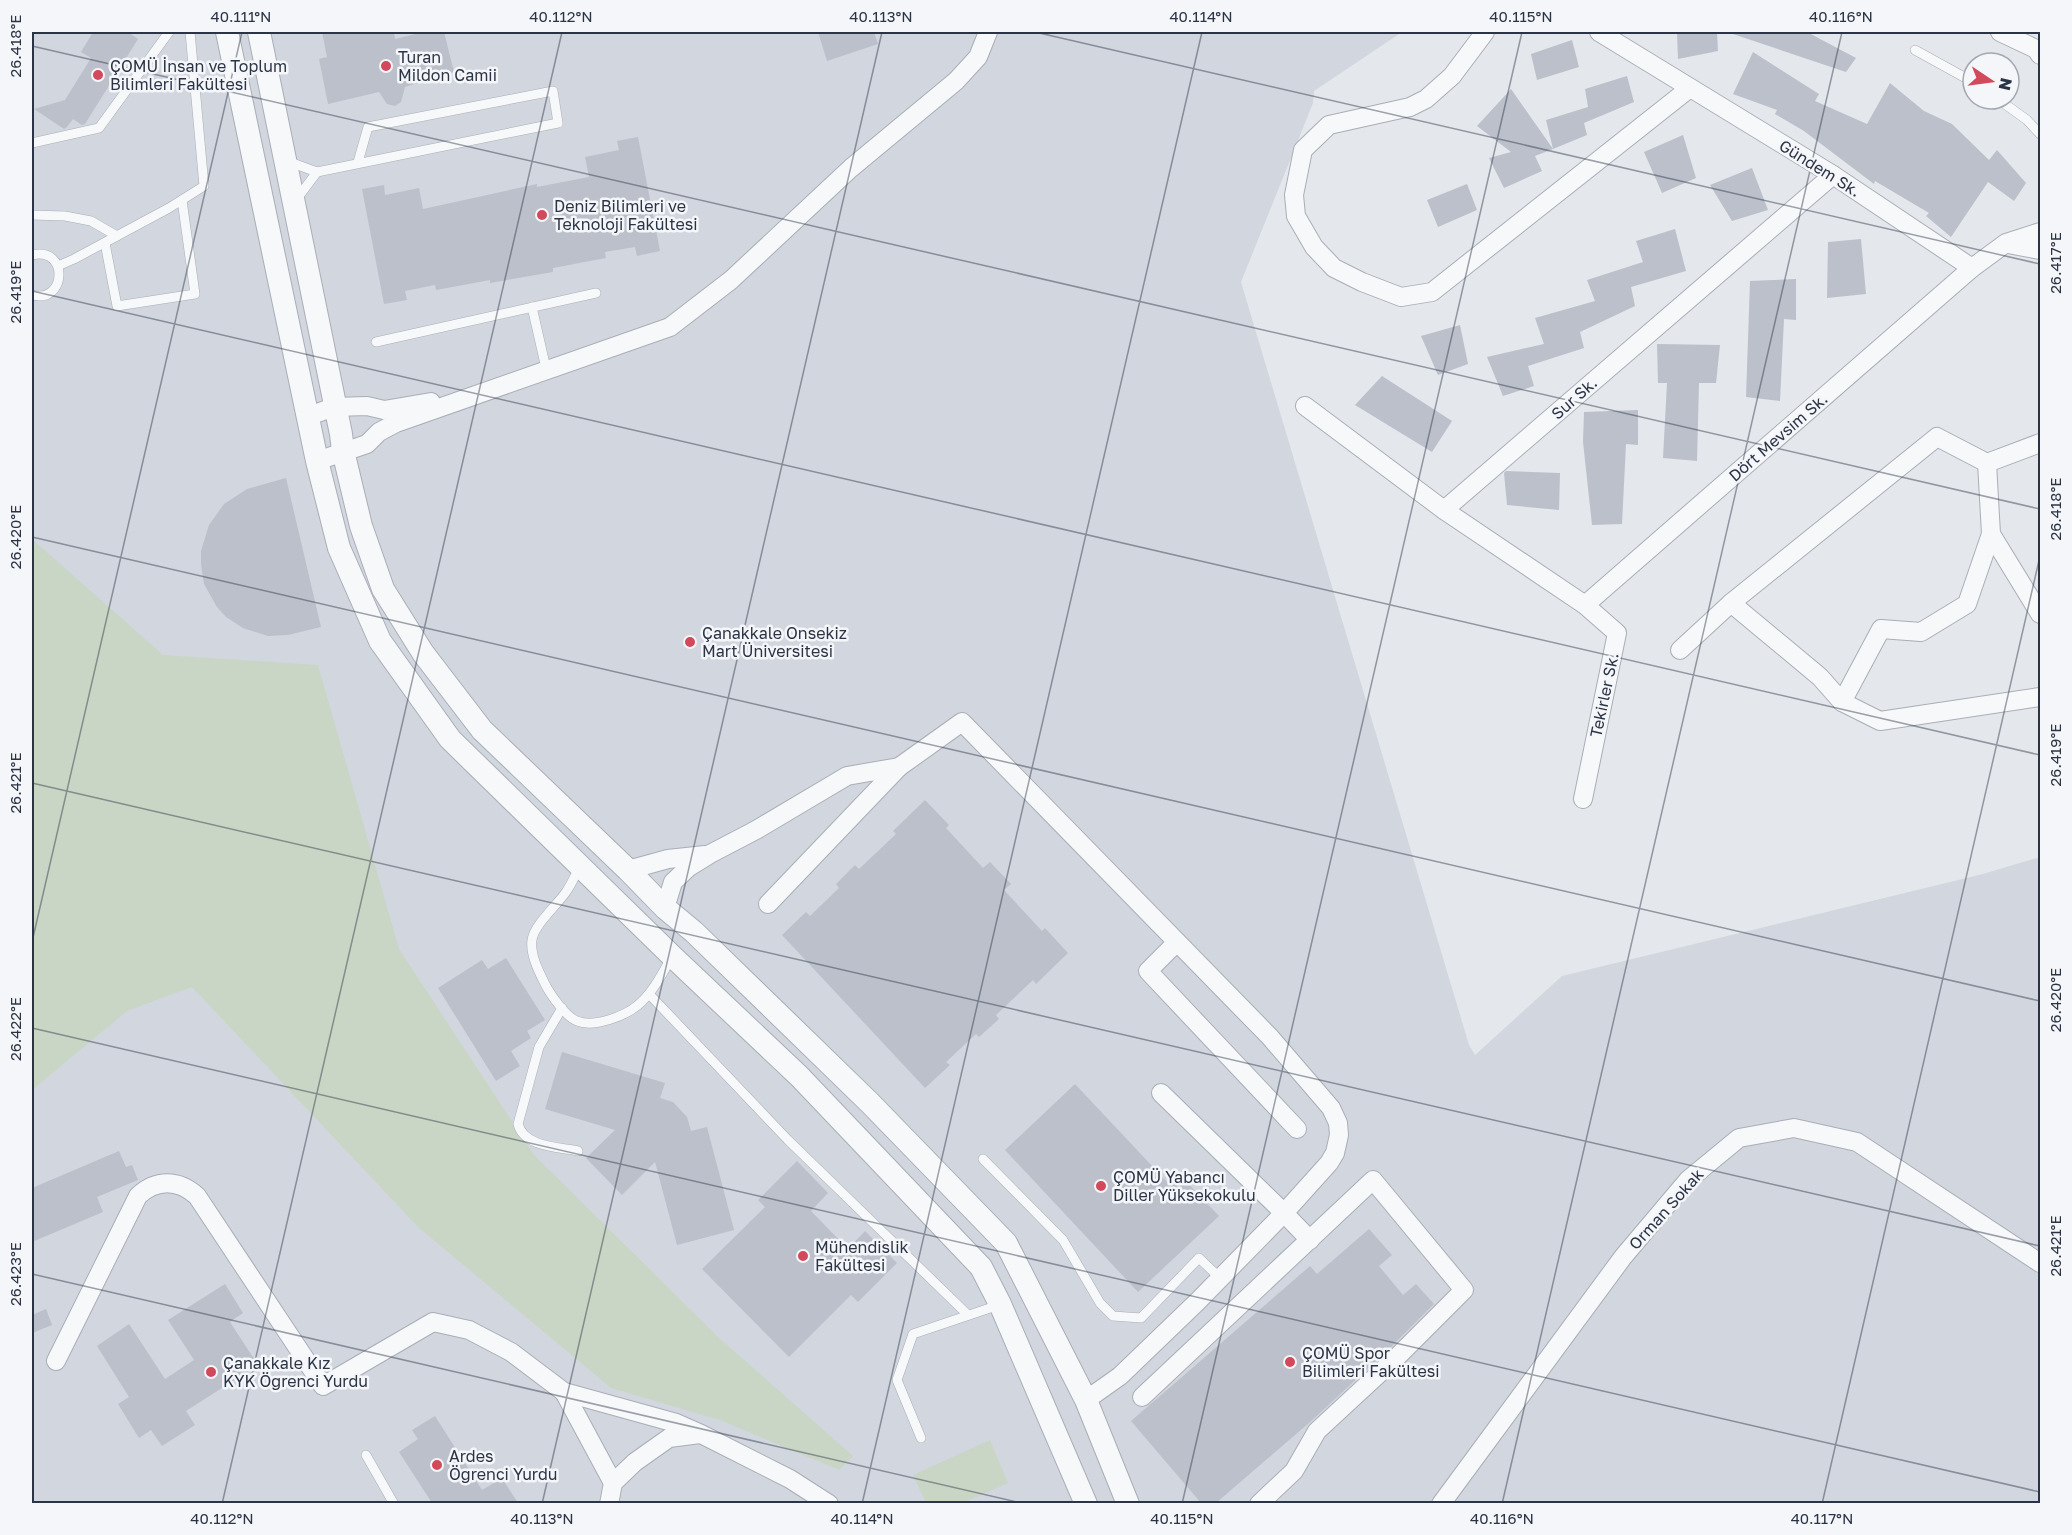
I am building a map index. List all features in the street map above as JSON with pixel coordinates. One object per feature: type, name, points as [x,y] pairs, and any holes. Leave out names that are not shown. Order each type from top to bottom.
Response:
[{"type":"street","points":[[227,32],[316,461],[339,548],[380,641],[450,739],[672,956],[799,1076],[981,1267],[1000,1304],[1086,1503]]},
{"type":"street","points":[[258,32],[343,451],[361,526],[383,590],[423,653],[482,730],[862,1095],[1006,1243],[1086,1400],[1128,1503]]},
{"type":"street","points":[[306,417],[334,407],[367,406],[384,410],[439,401],[668,320],[727,276],[846,165],[953,76],[973,54],[982,32]]},
{"type":"street","points":[[316,461],[367,444],[379,432],[396,423],[670,327],[731,280],[851,168],[956,81],[978,57],[988,32]]},
{"type":"street","points":[[1485,32],[1452,76],[1426,99],[1410,107],[1329,125],[1303,150],[1294,195],[1296,216],[1314,247],[1334,268],[1401,297],[1432,292],[1690,88]]},
{"type":"street","name":"Gündem Sk.","points":[[1599,32],[1833,175],[1972,268]]},
{"type":"street","points":[[2000,32],[2036,49],[2040,55]]},
{"type":"street","name":"Sur Sk.","points":[[1444,510],[1833,175]]},
{"type":"street","points":[[1972,268],[2006,243],[2040,232]]},
{"type":"street","points":[[2006,243],[2040,250]]},
{"type":"street","name":"Dört Mevsim Sk.","points":[[1585,605],[1972,268]]},
{"type":"street","points":[[1305,406],[1444,510],[1585,605]]},
{"type":"street","points":[[1680,650],[1731,603],[1937,437],[1987,464],[2040,443]]},
{"type":"street","points":[[1842,702],[1881,629],[1921,632],[1967,604],[1991,534],[1987,464]]},
{"type":"street","points":[[1991,534],[2040,614]]},
{"type":"street","points":[[1731,603],[1820,677],[1842,702],[1880,721],[2040,697]]},
{"type":"street","name":"Tekirler Sk.","points":[[1583,799],[1617,633],[1585,605]]},
{"type":"street","points":[[768,903],[899,767],[962,722],[1270,1037],[1330,1108],[1338,1123],[1339,1135],[1335,1153],[1329,1163],[1284,1213],[1120,1376],[1086,1400]]},
{"type":"street","points":[[650,934],[665,908],[673,882],[689,867],[847,776],[899,767]]},
{"type":"street","points":[[604,889],[628,870],[668,859],[710,854]]},
{"type":"street","points":[[1177,942],[1148,971],[1297,1129]]},
{"type":"street","points":[[1161,1093],[1310,1240]]},
{"type":"street","name":"Orman Sokak","points":[[1442,1503],[1623,1257],[1688,1180],[1739,1138],[1794,1128],[1857,1142],[2040,1263]]},
{"type":"street","points":[[1142,1397],[1373,1180],[1464,1290],[1396,1358],[1317,1431],[1294,1470],[1259,1503]]},
{"type":"street","points":[[56,1361],[138,1196],[157,1184],[173,1183],[182,1185],[196,1196],[322,1386],[433,1322],[469,1330],[511,1352],[564,1392],[664,1420],[700,1434],[790,1479],[829,1503]]},
{"type":"street","points":[[564,1392],[613,1483]]},
{"type":"street","points":[[609,1503],[613,1483],[634,1462],[669,1438],[700,1434]]},
{"type":"lane","points":[[32,143],[99,128],[169,32]]},
{"type":"lane","points":[[58,266],[105,243],[204,186],[189,32]]},
{"type":"lane","points":[[1916,50],[1961,75]]},
{"type":"lane","points":[[284,160],[317,172],[558,123],[553,91],[368,127],[358,162]]},
{"type":"lane","points":[[2015,111],[2040,134]]},
{"type":"lane","points":[[293,204],[317,172]]},
{"type":"lane","points":[[105,243],[117,306],[195,294],[182,200]]},
{"type":"lane","points":[[32,215],[65,216],[92,221],[117,236]]},
{"type":"lane","points":[[32,255],[49,256],[58,266],[60,273],[56,287],[44,296],[32,295]]},
{"type":"lane","points":[[376,342],[596,293]]},
{"type":"lane","points":[[532,307],[545,364]]},
{"type":"lane","points":[[580,866],[567,891],[541,924],[532,940],[536,965],[548,991],[562,1008],[577,1021],[596,1023],[617,1017],[637,1006],[648,994],[672,956]]},
{"type":"lane","points":[[648,994],[789,1140],[968,1315]]},
{"type":"lane","points":[[562,1008],[539,1047],[518,1124],[522,1133],[529,1140],[578,1152]]},
{"type":"lane","points":[[983,1159],[1063,1240],[1100,1302],[1113,1316],[1141,1318],[1199,1258],[1220,1278]]},
{"type":"lane","points":[[921,1438],[897,1380],[913,1334],[1000,1304]]},
{"type":"lane","points":[[366,1455],[394,1503]]},
{"type":"shaded area","name":"Çanakkale Onsekiz Mart Üniversitesi","points":[[32,32],[1402,32],[1314,91],[1313,103],[1241,282],[1469,1045],[1475,1055],[1562,976],[1983,874],[2040,857],[2040,1503],[32,1503]]},
{"type":"green space","points":[[32,539],[163,655],[318,665],[399,949],[534,1155],[718,1337],[853,1456],[839,1470],[720,1420],[611,1388],[418,1227],[192,987],[127,1011],[32,1090]]},
{"type":"green space","points":[[990,1440],[1008,1483],[962,1503],[926,1503],[913,1475]]},
{"type":"building","name":"ÇOMÜ İnsan ve Toplum Bilimleri Fakültesi","points":[[93,32],[128,32],[138,39],[85,124],[82,125],[73,119],[64,129],[34,109],[65,100],[91,58],[81,52]]},
{"type":"building","name":"Turan Mildon Camii","points":[[322,32],[394,32],[395,39],[424,32],[444,32],[454,72],[405,87],[401,102],[395,106],[387,104],[379,92],[328,104],[319,59],[327,57]]},
{"type":"building","points":[[818,32],[874,32],[878,44],[827,61]]},
{"type":"building","points":[[1677,32],[1717,32],[1718,51],[1678,59]]},
{"type":"building","points":[[1733,32],[1807,32],[1856,58],[1846,72],[1733,34]]},
{"type":"building","points":[[1572,40],[1579,67],[1537,80],[1531,54]]},
{"type":"building","points":[[1753,52],[1819,94],[1815,101],[1867,124],[1890,83],[1924,111],[1952,124],[1989,160],[1997,150],[2026,183],[2014,201],[1988,182],[1951,237],[1926,216],[1929,213],[1875,181],[1874,184],[1804,131],[1775,114],[1777,110],[1733,94]]},
{"type":"building","points":[[1627,76],[1634,102],[1584,123],[1587,135],[1553,149],[1546,120],[1588,107],[1585,89]]},
{"type":"building","points":[[1511,89],[1553,149],[1535,156],[1542,171],[1504,188],[1489,158],[1511,152],[1477,126]]},
{"type":"building","points":[[1683,135],[1696,178],[1662,193],[1644,152]]},
{"type":"building","name":"Deniz Bilimleri ve Teknoloji Fakültesi","points":[[638,137],[660,251],[637,256],[635,247],[605,252],[606,258],[553,268],[553,272],[436,290],[435,285],[405,291],[407,300],[384,304],[362,189],[384,185],[385,195],[419,188],[423,209],[537,184],[537,187],[589,177],[585,157],[619,150],[617,141]]},
{"type":"building","points":[[1752,168],[1768,210],[1732,221],[1710,185]]},
{"type":"building","points":[[1467,184],[1477,210],[1438,227],[1427,200]]},
{"type":"building","points":[[1675,229],[1686,271],[1631,287],[1635,306],[1580,332],[1584,348],[1528,366],[1534,386],[1503,396],[1487,357],[1544,344],[1535,318],[1595,301],[1587,280],[1643,262],[1636,241]]},
{"type":"building","points":[[1861,239],[1866,294],[1827,298],[1828,242]]},
{"type":"building","points":[[1796,279],[1796,320],[1784,319],[1780,401],[1746,397],[1750,281]]},
{"type":"building","points":[[1460,325],[1468,364],[1438,375],[1421,336]]},
{"type":"building","points":[[1657,344],[1720,345],[1716,383],[1699,383],[1697,461],[1663,458],[1667,383],[1658,383]]},
{"type":"building","points":[[1382,376],[1452,421],[1432,452],[1355,405]]},
{"type":"building","points":[[1638,410],[1638,445],[1626,444],[1622,524],[1592,525],[1583,442],[1584,412]]},
{"type":"building","points":[[1506,471],[1560,473],[1559,510],[1507,505],[1504,473]]},
{"type":"building","points":[[286,478],[321,627],[288,635],[268,636],[243,628],[226,617],[217,607],[204,584],[201,551],[209,525],[224,504],[247,489]]},
{"type":"building","points":[[925,800],[949,825],[946,828],[983,868],[990,862],[1011,884],[1004,890],[1042,931],[1045,928],[1068,953],[1036,984],[1033,980],[996,1015],[999,1019],[979,1037],[976,1034],[946,1062],[950,1065],[925,1088],[782,935],[806,912],[810,916],[839,888],[836,884],[855,865],[859,869],[896,834],[893,831]]},
{"type":"building","points":[[506,958],[545,1020],[527,1031],[531,1038],[511,1051],[520,1066],[496,1081],[438,988],[482,960],[488,969]]},
{"type":"building","points":[[562,1052],[665,1083],[660,1098],[673,1102],[687,1117],[691,1131],[707,1127],[734,1230],[677,1245],[655,1162],[622,1195],[586,1158],[615,1130],[545,1109]]},
{"type":"building","name":"ÇOMÜ Yabancı Diller Yüksekokulu","points":[[1075,1084],[1169,1184],[1179,1174],[1219,1216],[1138,1292],[1005,1150]]},
{"type":"building","points":[[119,1151],[126,1167],[132,1165],[138,1180],[97,1197],[103,1212],[32,1242],[32,1188]]},
{"type":"building","name":"Mühendislik Fakültesi","points":[[797,1161],[828,1193],[811,1211],[848,1249],[865,1231],[897,1263],[858,1302],[851,1295],[789,1357],[702,1269],[765,1207],[758,1200]]},
{"type":"building","name":"ÇOMÜ Spor Bilimleri Fakültesi","points":[[1369,1229],[1392,1255],[1379,1266],[1403,1295],[1416,1284],[1434,1304],[1309,1423],[1216,1503],[1201,1503],[1131,1421],[1310,1266],[1317,1274]]},
{"type":"building","name":"Çanakkale Kız KYK Öğrenci Yurdu","points":[[225,1284],[243,1313],[230,1322],[258,1365],[186,1411],[195,1425],[162,1446],[151,1430],[139,1438],[118,1404],[129,1397],[97,1346],[129,1324],[165,1379],[194,1360],[168,1320]]},
{"type":"building","points":[[46,1309],[52,1325],[32,1333],[32,1315]]},
{"type":"building","name":"Ardes Öğrenci Yurdu","points":[[435,1416],[482,1490],[502,1478],[518,1503],[432,1503],[399,1452],[418,1439],[412,1430]]},
{"type":"place","name":"Turan Mildon Camii","points":[[386,66]]},
{"type":"place","name":"ÇOMÜ İnsan ve Toplum Bilimleri Fakültesi","points":[[98,75]]},
{"type":"place","name":"Deniz Bilimleri ve Teknoloji Fakültesi","points":[[542,215]]},
{"type":"place","name":"Çanakkale Onsekiz Mart Üniversitesi","points":[[690,642]]},
{"type":"place","name":"ÇOMÜ Yabancı Diller Yüksekokulu","points":[[1101,1186]]},
{"type":"place","name":"Mühendislik Fakültesi","points":[[803,1256]]},
{"type":"place","name":"ÇOMÜ Spor Bilimleri Fakültesi","points":[[1290,1362]]},
{"type":"place","name":"Çanakkale Kız KYK Öğrenci Yurdu","points":[[211,1372]]},
{"type":"place","name":"Ardes Öğrenci Yurdu","points":[[437,1465]]}]
